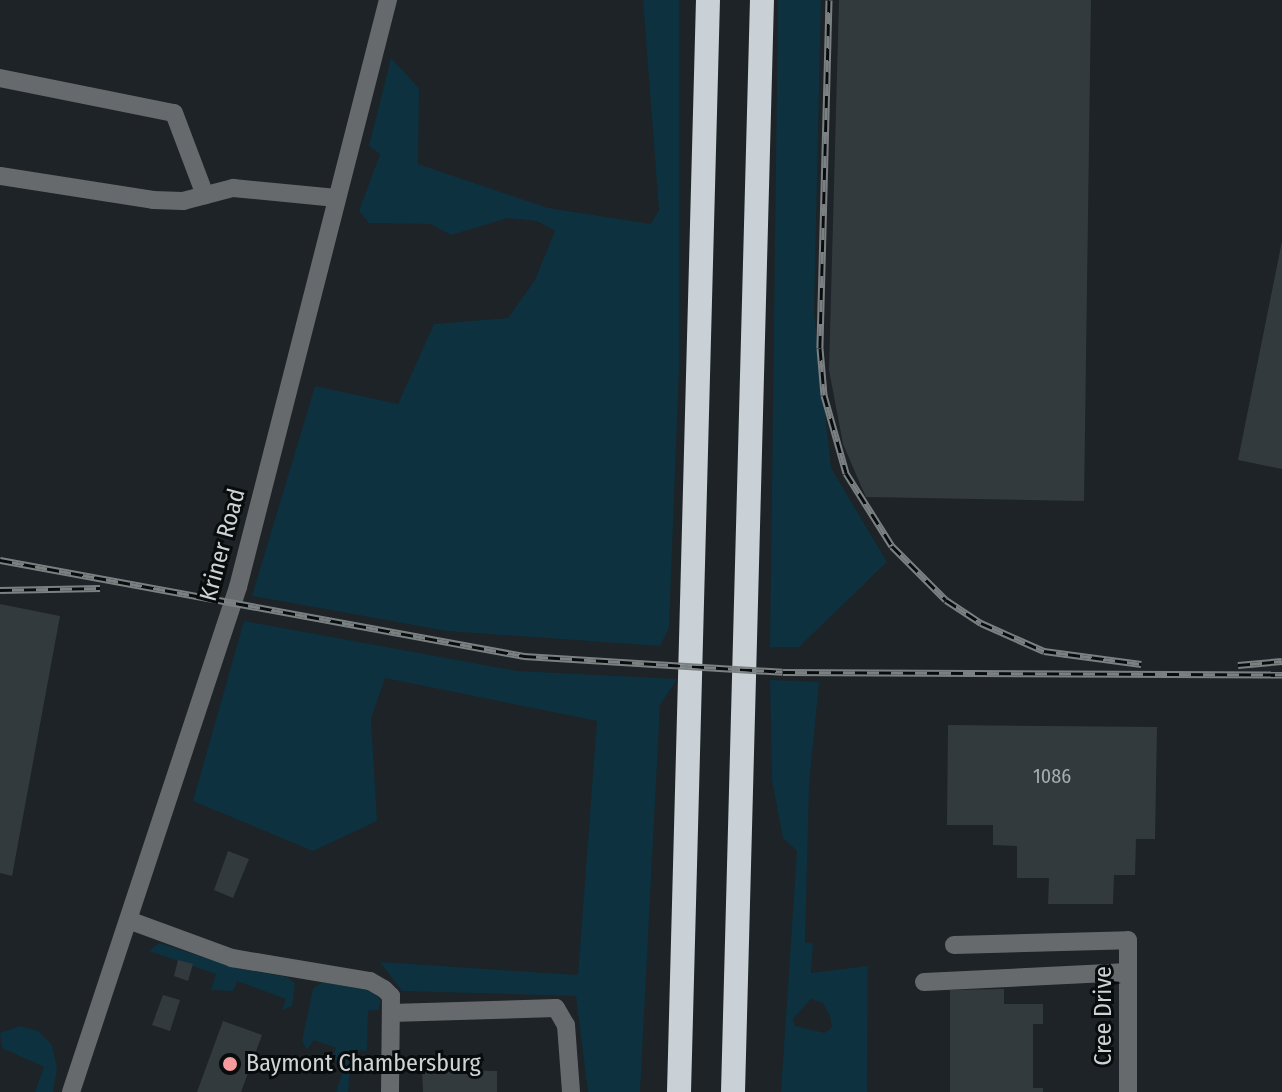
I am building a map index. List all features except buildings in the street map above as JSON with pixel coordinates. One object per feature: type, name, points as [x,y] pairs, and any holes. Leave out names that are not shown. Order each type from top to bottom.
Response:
[{"type":"highway","points":[[679,1092],[708,0]]},
{"type":"highway","points":[[733,1092],[762,0]]},
{"type":"street","name":"Kriner Road","points":[[71,1092],[131,921],[238,587],[388,0]]},
{"type":"street","points":[[0,78],[174,113],[205,195]]},
{"type":"street","points":[[0,176],[153,200],[244,188],[337,198]]},
{"type":"street","points":[[131,921],[232,958],[370,981],[391,996],[390,1092]]},
{"type":"street","name":"Cree Drive","points":[[954,945],[1128,940],[1128,1092]]},
{"type":"street","points":[[924,982],[1128,972]]},
{"type":"street","points":[[391,1013],[556,1008],[566,1025],[571,1092]]},
{"type":"shaded area","points":[[643,0],[679,0],[679,368],[669,628],[660,646],[447,631],[252,596],[315,386],[398,404],[434,324],[508,318],[535,280],[555,231],[537,221],[508,218],[451,235],[431,224],[369,223],[359,211],[380,154],[369,146],[391,58],[419,88],[418,164],[548,208],[651,224],[659,210]]},
{"type":"shaded area","points":[[778,0],[821,0],[814,312],[831,468],[887,562],[799,647],[770,647]]},
{"type":"shaded area","points":[[244,621],[517,671],[677,679],[660,705],[640,1092],[588,1092],[576,996],[402,991],[380,962],[578,975],[597,721],[385,678],[371,719],[377,821],[313,851],[193,801]]},
{"type":"shaded area","points":[[770,680],[819,682],[809,786],[805,942],[813,944],[811,973],[868,966],[867,1092],[781,1092],[797,851],[783,838],[772,780]],"holes":[[[811,999],[823,1003],[832,1027],[825,1033],[795,1026],[793,1019]]]},
{"type":"shaded area","points":[[159,943],[237,968],[287,977],[295,983],[292,1006],[282,1010],[286,999],[237,981],[233,991],[211,990],[216,974],[149,951]]},
{"type":"shaded area","points":[[322,982],[372,990],[381,1001],[378,1010],[368,1011],[367,1051],[351,1050],[348,1092],[336,1092],[345,1066],[332,1060],[336,1048],[314,1040],[307,1050],[302,1041],[313,989]]},
{"type":"shaded area","points":[[20,1026],[38,1031],[52,1045],[57,1068],[53,1092],[35,1092],[44,1067],[2,1048],[0,1033]]},
{"type":"railway","points":[[829,0],[820,348],[824,395],[846,473],[892,546],[946,600],[981,623],[1044,651],[1141,664]]},
{"type":"railway","points":[[0,560],[524,656],[783,672],[1282,675]]},
{"type":"railway","points":[[0,590],[100,588]]},
{"type":"railway","points":[[1238,665],[1282,661]]},
{"type":"place","name":"Baymont Chambersburg","points":[[230,1064]]}]
